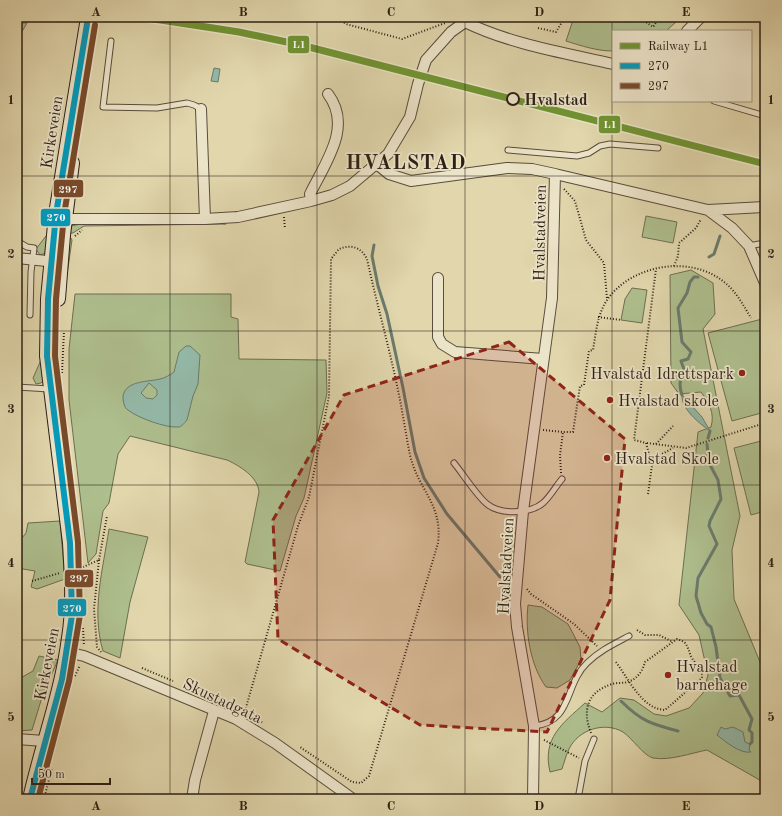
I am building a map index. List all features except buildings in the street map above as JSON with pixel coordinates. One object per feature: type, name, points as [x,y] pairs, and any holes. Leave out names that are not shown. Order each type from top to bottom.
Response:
[{"type":"main road","name":"Kirkeveien","points":[[30,799],[67,652],[71,621],[72,570],[52,389],[56,262],[87,20]]},
{"type":"street","points":[[688,30],[700,17]]},
{"type":"street","points":[[63,214],[97,219],[205,219],[238,217],[332,195],[350,186],[378,165],[388,154],[410,117],[418,84],[426,60],[451,32],[466,20],[488,32],[612,64]]},
{"type":"street","points":[[311,201],[310,194],[336,141],[339,121],[336,104],[328,94]]},
{"type":"street","points":[[201,109],[205,219]]},
{"type":"street","name":"Hvalstadveien","points":[[378,165],[389,174],[411,181],[507,168],[532,169],[555,174],[552,298],[523,511],[515,604],[517,627],[534,726],[533,799]]},
{"type":"street","points":[[555,174],[708,210],[765,207]]},
{"type":"street","points":[[708,210],[732,228],[749,246],[765,283]]},
{"type":"street","points":[[17,258],[56,262]]},
{"type":"street","points":[[438,278],[438,337],[442,344],[455,352],[543,359]]},
{"type":"street","name":"Skustadgata","points":[[67,652],[84,656],[236,719],[275,743],[354,799]]},
{"type":"street","points":[[192,799],[195,780],[214,711]]},
{"type":"street","points":[[17,739],[44,741]]},
{"type":"lane","points":[[111,41],[103,107],[157,108],[187,103],[201,109]]},
{"type":"lane","points":[[717,102],[765,116]]},
{"type":"lane","points":[[508,150],[577,156],[589,153],[600,146],[610,144],[658,148]]},
{"type":"lane","points":[[17,241],[27,247],[34,248],[32,259],[30,315]]},
{"type":"lane","points":[[749,246],[765,244]]},
{"type":"lane","points":[[17,387],[52,389]]},
{"type":"lane","points":[[454,462],[487,504],[497,509],[523,511],[542,504],[562,479]]},
{"type":"lane","points":[[534,726],[547,724],[560,714],[580,671],[586,663],[602,651],[629,636]]},
{"type":"lane","points":[[578,799],[585,761],[594,739]]},
{"type":"path","points":[[337,17],[346,24],[402,39],[447,23]]},
{"type":"path","points":[[538,28],[556,32],[565,17]]},
{"type":"path","points":[[639,17],[653,26],[660,17]]},
{"type":"path","points":[[562,187],[575,201],[586,240],[604,263],[607,300]]},
{"type":"path","points":[[674,266],[678,256],[679,243],[696,228],[708,210]]},
{"type":"path","points":[[284,216],[285,229]]},
{"type":"path","points":[[245,710],[298,526],[309,497],[330,396],[331,259],[339,249],[353,247],[360,249],[367,259],[399,395],[410,457],[420,482],[438,518],[439,536],[369,776],[360,783],[352,782],[296,744]]},
{"type":"path","points":[[540,430],[573,432],[580,386],[584,385],[589,351],[593,350],[598,317],[607,300],[624,283],[639,273],[656,268],[674,266],[692,268],[723,281],[736,295],[751,318]]},
{"type":"path","points":[[656,268],[634,440],[673,448],[686,448],[765,423]]},
{"type":"path","points":[[598,317],[621,320]]},
{"type":"path","points":[[654,444],[661,441],[673,426]]},
{"type":"path","points":[[562,479],[560,455],[564,432]]},
{"type":"path","points":[[646,443],[652,465],[648,494]]},
{"type":"path","points":[[652,465],[662,454],[673,448]]},
{"type":"path","points":[[102,653],[97,647],[94,609],[99,560],[107,516]]},
{"type":"path","points":[[32,581],[95,564],[99,560]]},
{"type":"path","points":[[527,589],[531,594],[574,624],[602,651]]},
{"type":"path","points":[[637,630],[645,635],[659,635],[671,641]]},
{"type":"path","points":[[594,739],[586,720],[587,706],[595,693],[613,684],[630,681],[644,669],[645,662],[671,641],[677,639],[684,642],[689,648],[691,657],[699,667],[702,678],[665,710],[654,706],[640,697],[630,681],[615,661]]},
{"type":"path","points":[[138,666],[179,684]]},
{"type":"path","points":[[238,708],[245,710],[264,723]]},
{"type":"path","points":[[540,737],[557,748],[585,761]]},
{"type":"highlighted area","points":[[509,342],[625,439],[610,600],[547,732],[420,725],[278,639],[273,520],[344,395]]},
{"type":"shaded area","points":[[574,17],[674,17],[676,22],[667,30],[612,30],[612,51],[590,48],[566,41]]},
{"type":"shaded area","points":[[17,23],[27,23],[17,40]]},
{"type":"shaded area","points":[[214,68],[220,69],[218,82],[211,81]]},
{"type":"shaded area","points":[[646,216],[677,222],[673,243],[642,237]]},
{"type":"shaded area","points":[[81,224],[226,224],[84,226],[73,233],[66,233],[71,226]]},
{"type":"shaded area","points":[[46,236],[48,236],[46,253],[40,255],[36,249]]},
{"type":"shaded area","points":[[66,237],[71,238],[72,240],[67,275]]},
{"type":"shaded area","points":[[691,270],[713,283],[715,314],[703,329],[740,516],[732,550],[734,599],[760,662],[765,669],[765,783],[707,750],[673,758],[660,759],[649,757],[623,732],[608,727],[592,729],[585,732],[573,742],[566,756],[562,769],[550,772],[548,760],[551,741],[562,725],[585,703],[602,712],[620,698],[634,700],[654,714],[666,716],[689,708],[703,693],[708,675],[699,635],[679,605],[698,432],[711,427],[712,413],[709,404],[701,392],[679,394],[671,383],[670,275]]},
{"type":"shaded area","points":[[632,288],[647,290],[642,323],[621,320],[625,299]]},
{"type":"shaded area","points":[[75,294],[231,294],[231,317],[238,319],[239,359],[326,360],[327,393],[304,498],[296,516],[280,571],[247,564],[245,562],[259,492],[258,487],[248,473],[227,460],[130,436],[118,454],[109,503],[103,511],[96,554],[88,563],[69,400],[69,349]]},
{"type":"shaded area","name":"Hvalstad Idrettspark","points":[[762,319],[765,328],[765,412],[732,421],[708,333]]},
{"type":"shaded area","points":[[186,346],[190,346],[200,355],[198,384],[193,396],[187,420],[184,424],[178,427],[173,427],[152,422],[127,409],[123,396],[128,387],[133,384],[162,379],[174,372],[179,352]],"holes":[[[149,383],[157,390],[157,395],[153,399],[146,398],[141,393]]]},
{"type":"shaded area","points":[[41,360],[44,380],[41,383],[36,384],[33,378]]},
{"type":"shaded area","points":[[682,395],[702,417],[710,431],[696,420],[684,405]]},
{"type":"shaded area","points":[[765,440],[765,511],[751,515],[734,448]]},
{"type":"shaded area","points":[[60,521],[65,579],[37,589],[31,587],[35,571],[17,568],[17,544],[26,533],[28,523]]},
{"type":"shaded area","points":[[109,529],[148,537],[130,602],[120,658],[103,651],[98,621],[99,590]]},
{"type":"shaded area","points":[[528,605],[542,607],[568,624],[580,647],[581,660],[570,680],[557,688],[546,687],[532,658],[527,626]]},
{"type":"shaded area","points":[[39,656],[58,660],[43,694],[32,730],[17,731],[17,680],[33,671]]},
{"type":"shaded area","points":[[721,727],[725,729],[733,727],[743,732],[745,742],[750,744],[749,750],[751,752],[738,749],[717,735]]},
{"type":"waterway","points":[[709,257],[714,254],[720,236]]},
{"type":"waterway","points":[[374,245],[372,256],[378,286],[387,314],[415,452],[424,478],[447,514],[500,577]]},
{"type":"waterway","points":[[682,395],[680,383],[685,372],[681,361],[688,359],[691,352],[682,342],[678,308],[687,293],[690,282],[694,277],[698,277]]},
{"type":"waterway","points":[[708,438],[710,431]]},
{"type":"waterway","points":[[707,444],[709,463],[718,480],[721,499],[709,526],[717,544],[698,578],[696,596],[701,613],[707,624],[711,627],[716,647],[720,678],[730,696],[739,695],[752,719],[749,730],[752,733],[752,742],[750,744]]},
{"type":"waterway","points":[[621,701],[647,721],[678,731]]},
{"type":"rail line","name":"L1","points":[[141,17],[239,32],[301,45],[765,164]]},
{"type":"transit line","name":"270","points":[[30,799],[62,679],[72,615],[70,543],[47,356],[48,299],[56,214],[87,24]]},
{"type":"transit line","name":"297","points":[[38,799],[69,681],[80,615],[78,542],[55,356],[56,299],[64,215],[95,25]]},
{"type":"place","name":"Hvalstad","points":[[513,99]]},
{"type":"place","name":"Hvalstad Idrettspark","points":[[742,373]]},
{"type":"place","name":"Hvalstad skole","points":[[610,400]]},
{"type":"place","name":"Hvalstad Skole","points":[[607,458]]},
{"type":"place","name":"Hvalstad barnehage","points":[[668,675]]},
{"type":"district","name":"HVALSTAD","points":[[406,162]]}]
